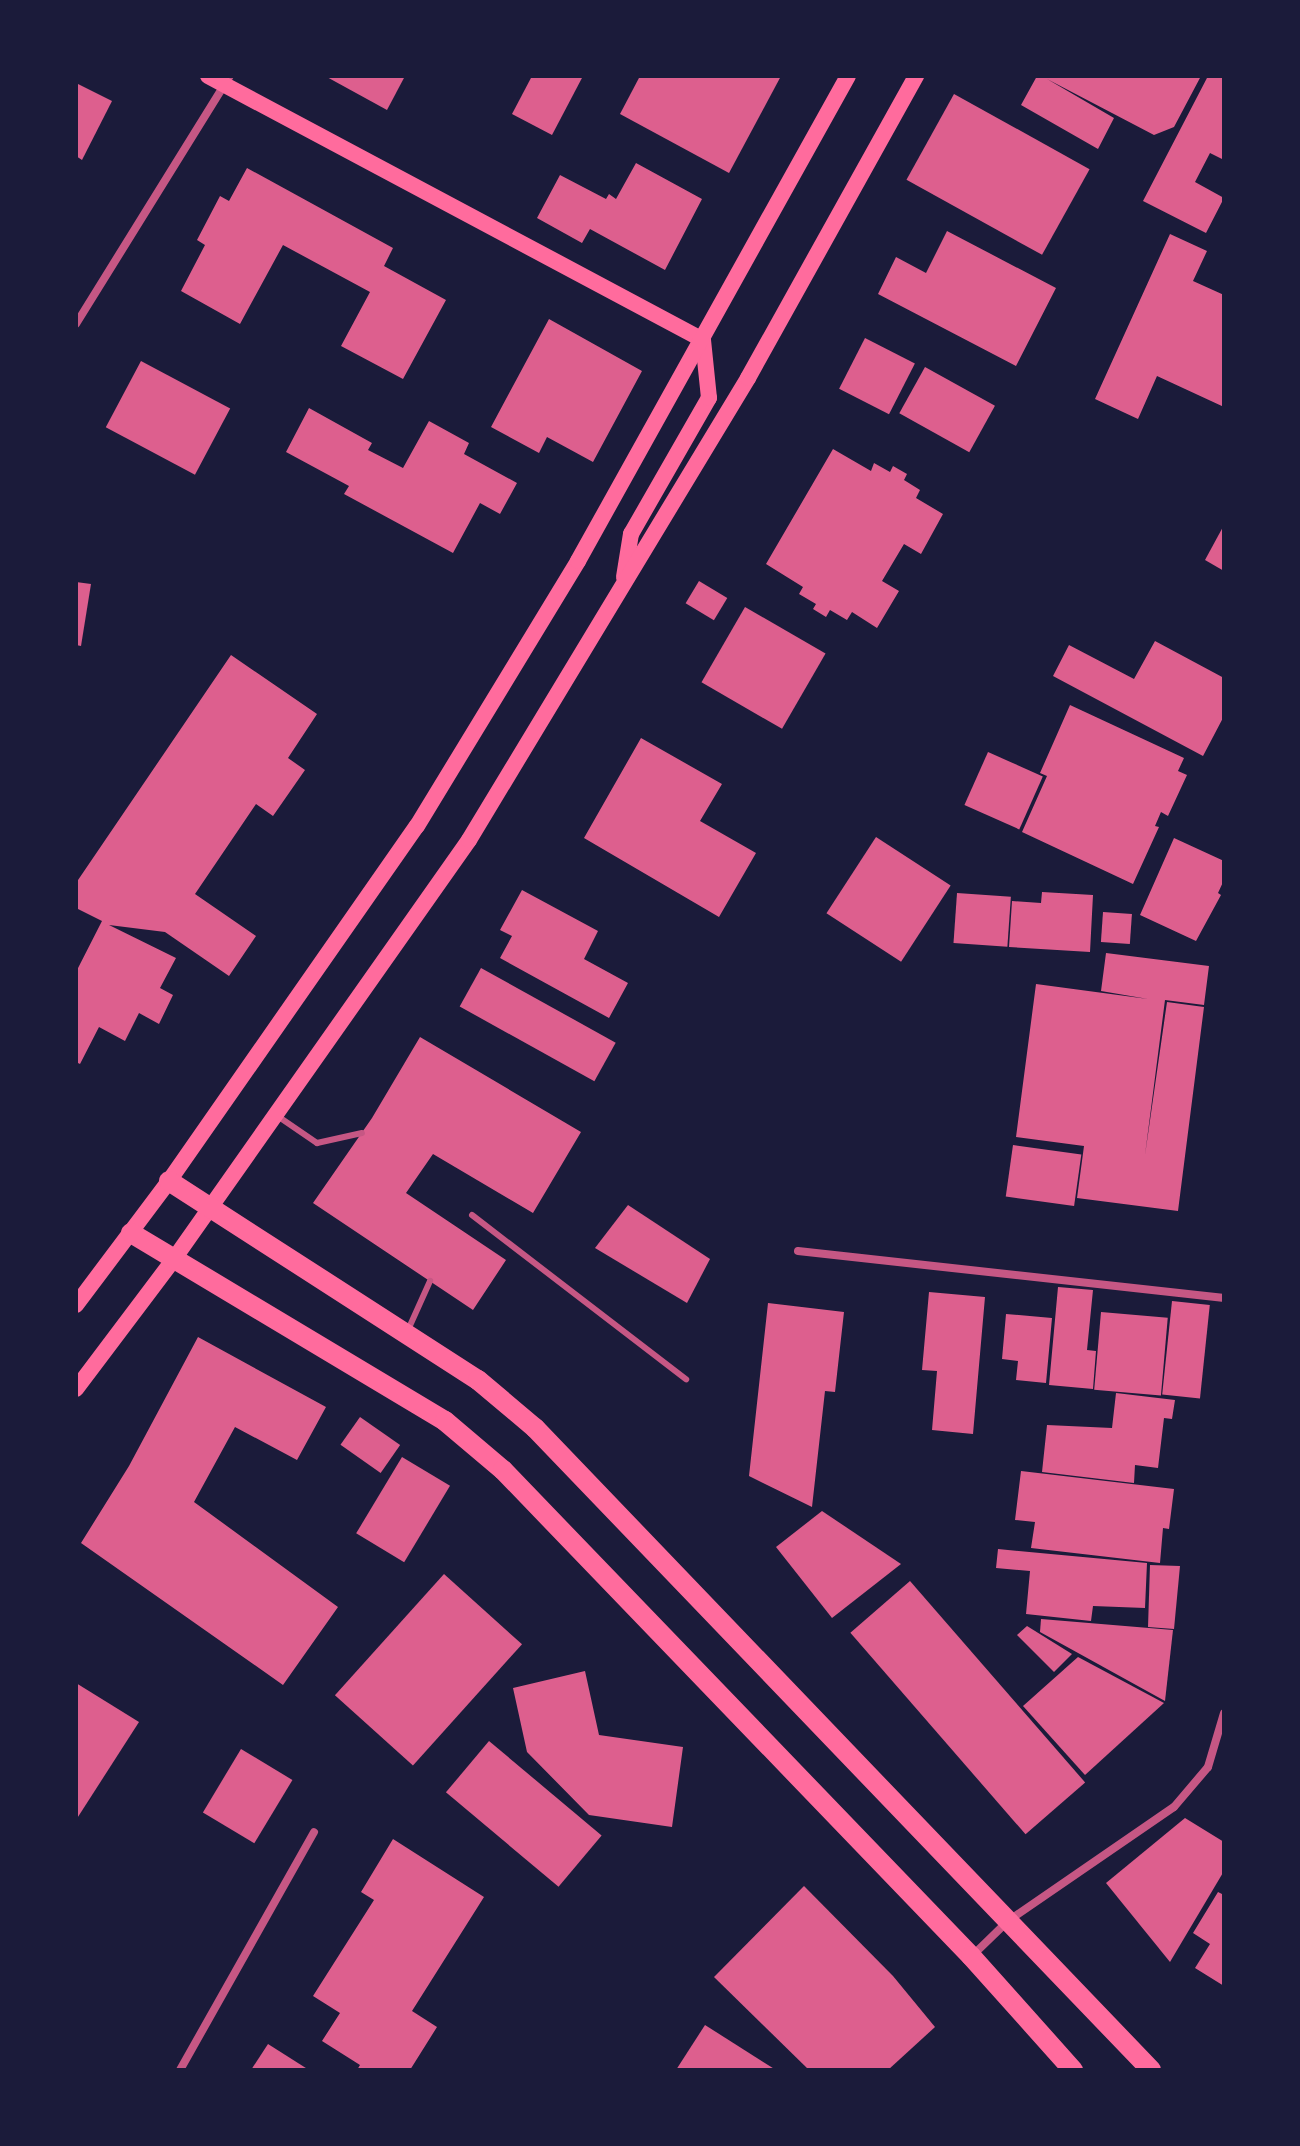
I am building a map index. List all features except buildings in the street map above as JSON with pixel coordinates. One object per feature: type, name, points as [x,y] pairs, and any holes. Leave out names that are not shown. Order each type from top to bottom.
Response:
[{"type":"main road","points":[[208,76],[227,80],[703,340]]},
{"type":"main road","points":[[76,1305],[169,1181],[417,826],[578,561],[848,76]]},
{"type":"main road","points":[[76,1389],[174,1259],[469,840],[748,378],[916,76]]},
{"type":"main road","points":[[623,584],[631,534],[709,398],[703,340]]},
{"type":"main road","points":[[169,1181],[478,1380],[535,1428],[1151,2070]]},
{"type":"main road","points":[[131,1233],[445,1421],[503,1470],[971,1956],[1073,2070]]},
{"type":"street","points":[[76,324],[227,80]]},
{"type":"street","points":[[798,1251],[1224,1298]]},
{"type":"street","points":[[971,1956],[1008,1921],[1174,1807],[1208,1767],[1224,1713]]},
{"type":"street","points":[[180,2070],[314,1832]]},
{"type":"lane","points":[[275,1115],[317,1143],[362,1133]]},
{"type":"lane","points":[[472,1215],[686,1379]]},
{"type":"lane","points":[[406,1333],[430,1281]]}]
